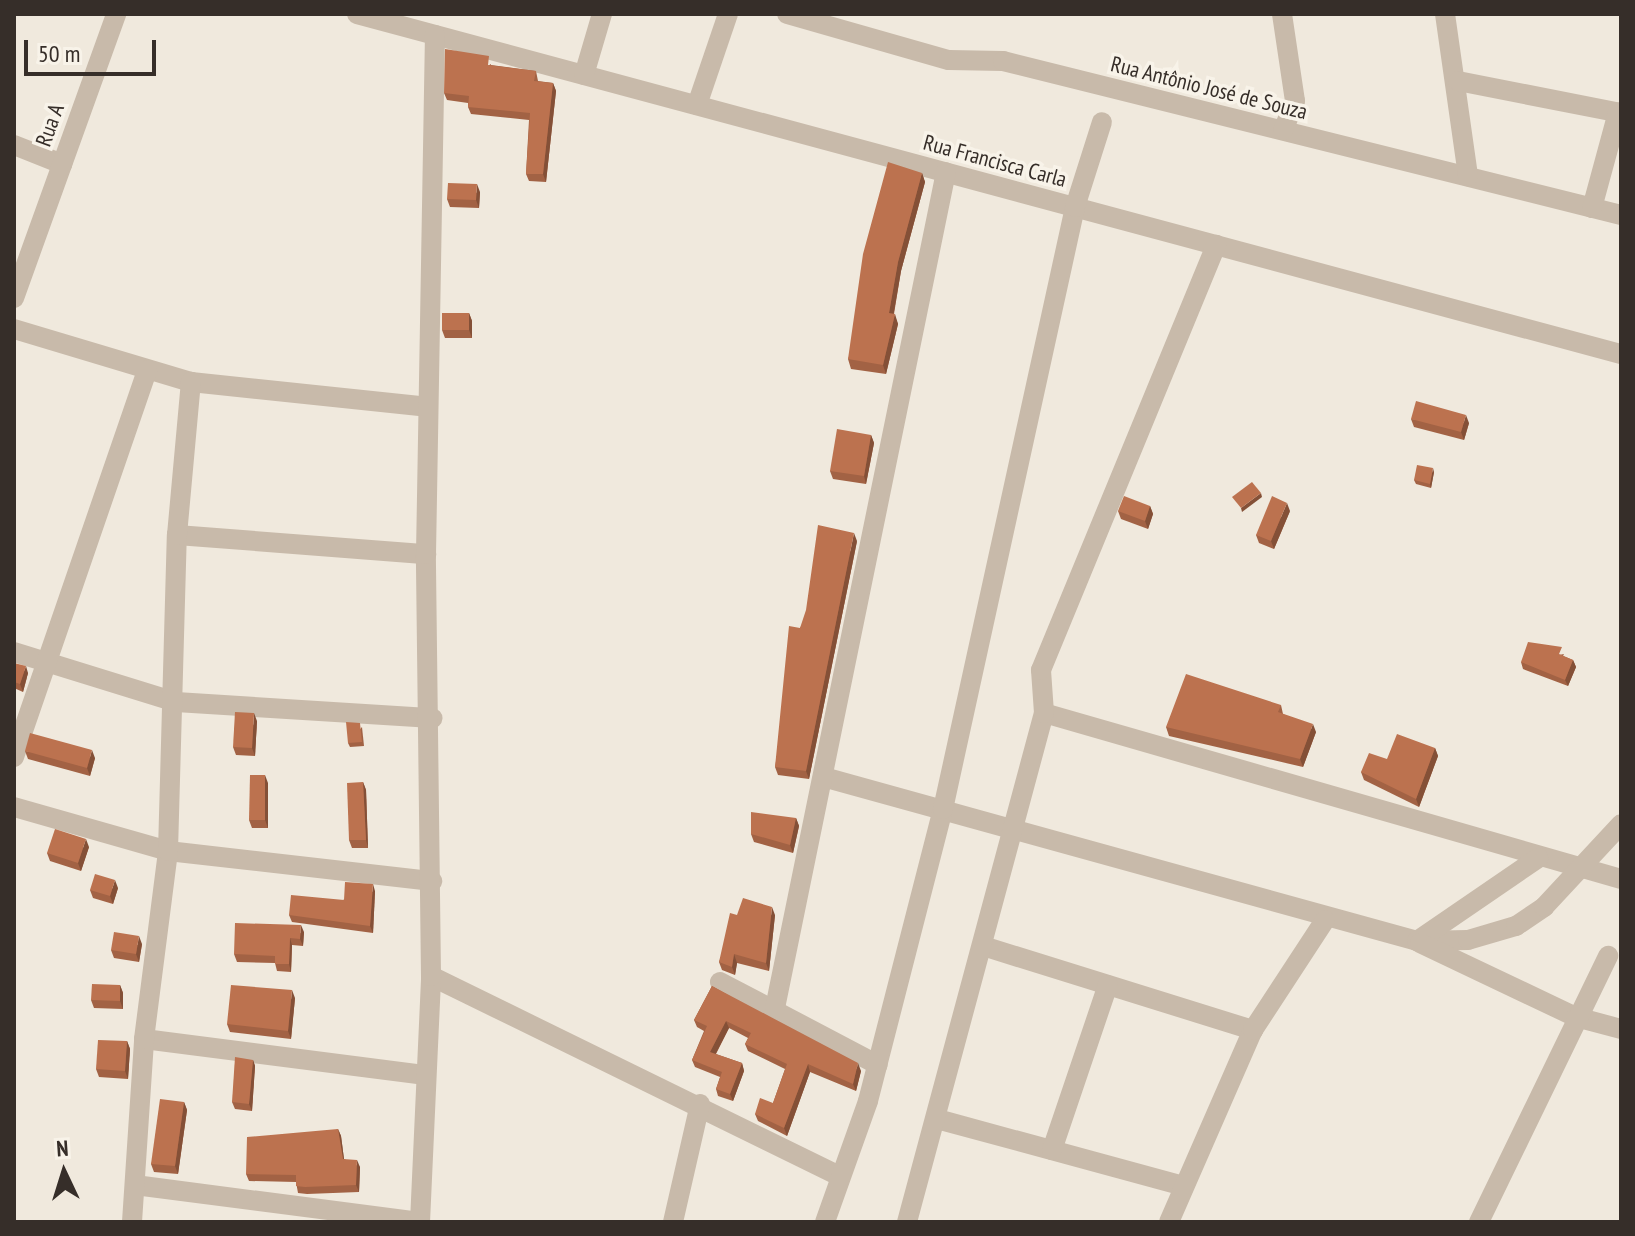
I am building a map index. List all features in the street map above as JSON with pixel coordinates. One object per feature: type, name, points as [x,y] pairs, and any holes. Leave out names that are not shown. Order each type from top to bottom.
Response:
[{"type":"street","name":"Rua A","points":[[16,286],[116,14]]},
{"type":"street","name":"Rua Francisca Carla","points":[[357,14],[1621,354]]},
{"type":"street","points":[[584,75],[602,14]]},
{"type":"street","points":[[697,105],[728,14]]},
{"type":"street","name":"Rua Antônio José de Souza","points":[[787,14],[949,60],[1003,61],[1621,215]]},
{"type":"street","points":[[1282,14],[1295,101],[1283,130]]},
{"type":"street","points":[[1445,14],[1458,81],[1468,176]]},
{"type":"street","points":[[135,1185],[419,1222],[431,976],[433,718],[426,554],[435,35]]},
{"type":"street","points":[[1458,81],[1620,113],[1592,208]]},
{"type":"street","points":[[825,1222],[838,1175],[878,1065],[943,809],[1075,207],[1102,122]]},
{"type":"street","points":[[14,145],[62,164]]},
{"type":"street","points":[[775,1008],[827,778],[946,172]]},
{"type":"street","points":[[907,1222],[1044,713],[1041,670],[1216,245]]},
{"type":"street","points":[[14,329],[191,382],[427,407]]},
{"type":"street","points":[[14,757],[147,370]]},
{"type":"street","points":[[132,1222],[144,1039],[168,851],[176,702],[177,535],[191,382]]},
{"type":"street","points":[[177,535],[426,554]]},
{"type":"street","points":[[14,652],[176,702],[433,718]]},
{"type":"street","points":[[1044,713],[1538,858],[1621,879]]},
{"type":"street","points":[[827,778],[1014,828],[1325,920],[1417,941],[1576,1017],[1621,1029]]},
{"type":"street","points":[[14,807],[168,851],[432,881]]},
{"type":"street","points":[[1417,941],[1468,940],[1516,926],[1621,824]]},
{"type":"street","points":[[1417,941],[1538,858]]},
{"type":"street","points":[[1169,1222],[1253,1030],[1325,920]]},
{"type":"street","points":[[983,946],[1253,1030]]},
{"type":"street","points":[[1479,1222],[1608,956]]},
{"type":"street","points":[[431,976],[700,1104],[838,1175]]},
{"type":"street","points":[[720,982],[775,1008],[878,1065]]},
{"type":"street","points":[[1052,1150],[1108,985]]},
{"type":"street","points":[[144,1039],[426,1075]]},
{"type":"street","points":[[673,1222],[700,1104]]},
{"type":"street","points":[[937,1119],[1184,1186]]},
{"type":"building","points":[[445,49],[489,56],[488,65],[536,71],[534,81],[553,83],[543,174],[526,174],[530,113],[468,107],[469,96],[444,93]]},
{"type":"building","points":[[888,162],[922,173],[898,262],[889,313],[895,314],[883,365],[848,359],[863,254]]},
{"type":"building","points":[[448,183],[477,184],[476,200],[447,199]]},
{"type":"building","points":[[442,313],[469,313],[469,330],[442,330]]},
{"type":"building","points":[[1416,401],[1466,415],[1461,432],[1411,419]]},
{"type":"building","points":[[837,429],[871,435],[864,476],[830,471]]},
{"type":"building","points":[[1417,465],[1433,468],[1430,484],[1414,480]]},
{"type":"building","points":[[1252,482],[1261,493],[1241,508],[1232,497]]},
{"type":"building","points":[[1124,496],[1150,506],[1145,521],[1118,511]]},
{"type":"building","points":[[1272,496],[1287,503],[1271,541],[1256,535]]},
{"type":"building","points":[[818,525],[854,533],[806,771],[775,767],[789,626],[800,628],[806,610]]},
{"type":"building","points":[[1528,642],[1562,647],[1559,654],[1573,660],[1565,680],[1521,662]]},
{"type":"building","points":[[14,663],[26,666],[20,684],[14,682]]},
{"type":"building","points":[[1186,674],[1281,705],[1278,712],[1313,724],[1300,759],[1166,727]]},
{"type":"building","points":[[235,712],[254,713],[252,748],[233,747]]},
{"type":"building","points":[[346,722],[360,723],[362,742],[348,743]]},
{"type":"building","points":[[30,733],[92,750],[87,768],[25,751]]},
{"type":"building","points":[[1397,734],[1435,748],[1416,799],[1361,772],[1369,753],[1387,759]]},
{"type":"building","points":[[250,775],[265,775],[265,820],[249,820]]},
{"type":"building","points":[[363,782],[366,840],[349,840],[347,783]]},
{"type":"building","points":[[751,812],[796,818],[790,845],[751,834]]},
{"type":"building","points":[[55,829],[86,839],[78,863],[47,853]]},
{"type":"building","points":[[95,874],[115,880],[110,896],[90,890]]},
{"type":"building","points":[[345,882],[373,884],[370,926],[289,915],[291,895],[344,900]]},
{"type":"building","points":[[743,898],[772,907],[766,963],[734,954],[732,967],[719,962],[730,913],[737,915]]},
{"type":"building","points":[[235,923],[301,925],[300,939],[290,938],[289,964],[275,964],[275,956],[234,954]]},
{"type":"building","points":[[114,932],[139,936],[136,954],[111,950]]},
{"type":"building","points":[[92,984],[120,985],[120,1001],[91,1000]]},
{"type":"building","points":[[231,985],[292,990],[288,1031],[227,1024]]},
{"type":"building","points":[[712,986],[858,1063],[853,1084],[808,1064],[784,1128],[755,1114],[760,1098],[773,1103],[787,1064],[745,1044],[751,1033],[726,1021],[710,1052],[742,1063],[730,1094],[716,1089],[722,1072],[692,1060],[707,1026],[694,1020]]},
{"type":"building","points":[[98,1040],[127,1041],[125,1071],[96,1069]]},
{"type":"building","points":[[235,1057],[253,1060],[249,1104],[232,1102]]},
{"type":"building","points":[[160,1099],[184,1102],[175,1166],[151,1164]]},
{"type":"building","points":[[338,1129],[343,1159],[357,1160],[356,1185],[305,1187],[296,1186],[296,1175],[246,1174],[247,1137]]}]
